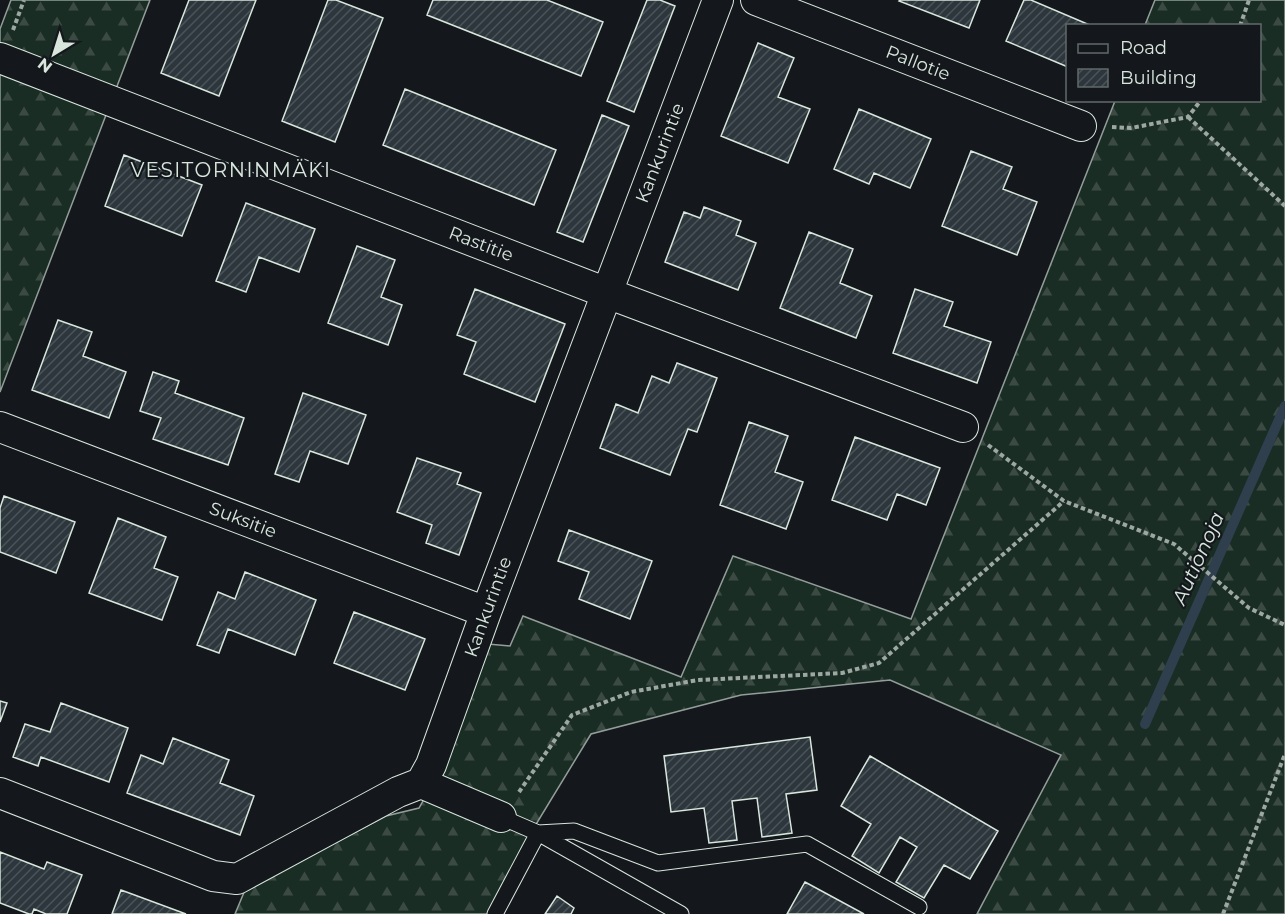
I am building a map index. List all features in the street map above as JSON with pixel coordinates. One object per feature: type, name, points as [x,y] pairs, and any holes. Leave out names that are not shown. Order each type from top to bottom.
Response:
[{"type":"street","name":"Kankurintie","points":[[421,783],[431,765],[486,612],[718,0]]},
{"type":"street","name":"Pallotie","points":[[756,0],[1081,126]]},
{"type":"street","name":"Rastitie","points":[[0,58],[607,293],[963,427]]},
{"type":"street","name":"Suksitie","points":[[0,427],[486,612]]},
{"type":"street","points":[[0,794],[213,876],[237,879],[398,792],[421,783],[501,817]]},
{"type":"lane","points":[[501,817],[538,833],[681,914]]},
{"type":"lane","points":[[538,833],[574,831],[658,863],[807,844],[919,907]]},
{"type":"lane","points":[[495,914],[538,833]]},
{"type":"path","points":[[1241,24],[1250,0]]},
{"type":"path","points":[[1081,126],[1131,128],[1188,117],[1199,102]]},
{"type":"path","points":[[1188,117],[1285,206]]},
{"type":"path","points":[[963,427],[1064,501],[1174,544],[1249,608],[1285,625]]},
{"type":"path","points":[[501,817],[572,715],[631,692],[699,680],[842,673],[879,663],[1064,501]]},
{"type":"path","points":[[1223,914],[1285,754]]},
{"type":"green space","points":[[11,0],[150,0],[0,392],[0,29]]},
{"type":"green space","points":[[1155,0],[1285,0],[1285,914],[977,914],[1061,755],[890,680],[741,695],[591,734],[535,826],[434,781],[488,644],[510,646],[523,616],[681,677],[733,556],[911,619],[1115,102],[1261,102],[1261,24],[1145,24]]},
{"type":"green space","points":[[428,792],[531,836],[490,914],[235,914],[245,890],[386,816],[419,808]]},
{"type":"building","points":[[189,0],[256,0],[219,96],[161,73]]},
{"type":"building","points":[[328,0],[336,0],[383,18],[335,142],[282,121]]},
{"type":"building","points":[[433,0],[547,0],[603,22],[581,76],[427,15]]},
{"type":"building","points":[[647,0],[660,0],[675,6],[634,112],[607,101]]},
{"type":"building","points":[[900,0],[980,0],[969,28]]},
{"type":"building","points":[[1024,0],[1031,0],[1087,24],[1066,24],[1066,66],[1006,41]]},
{"type":"building","points":[[758,43],[794,58],[778,97],[810,109],[788,163],[721,136]]},
{"type":"building","points":[[405,89],[556,150],[534,205],[383,145]]},
{"type":"building","points":[[859,109],[931,139],[910,188],[874,173],[869,184],[834,169]]},
{"type":"building","points":[[602,115],[629,126],[583,242],[557,232]]},
{"type":"building","points":[[971,151],[1012,167],[1003,189],[1037,202],[1017,255],[942,226]]},
{"type":"building","points":[[124,155],[202,185],[182,236],[105,206]]},
{"type":"building","points":[[246,203],[315,229],[299,272],[259,257],[246,292],[216,281]]},
{"type":"building","points":[[704,207],[741,221],[736,235],[756,243],[738,290],[665,262],[684,212],[700,218]]},
{"type":"building","points":[[809,232],[853,249],[840,283],[872,296],[856,338],[780,308]]},
{"type":"building","points":[[357,246],[395,260],[381,297],[402,305],[388,345],[328,323]]},
{"type":"building","points":[[475,289],[565,324],[535,402],[464,374],[476,342],[457,335]]},
{"type":"building","points":[[915,289],[953,302],[944,326],[991,342],[977,383],[893,353]]},
{"type":"building","points":[[58,320],[92,332],[83,356],[126,372],[109,418],[32,390]]},
{"type":"building","points":[[677,363],[717,378],[697,432],[688,429],[670,475],[600,448],[616,404],[638,413],[652,376],[669,383]]},
{"type":"building","points":[[153,372],[179,381],[175,393],[244,418],[228,465],[153,439],[161,418],[140,411]]},
{"type":"building","points":[[303,393],[366,415],[348,464],[310,451],[299,482],[275,474]]},
{"type":"building","points":[[749,422],[788,436],[775,472],[803,482],[786,529],[720,505]]},
{"type":"building","points":[[855,437],[940,468],[926,505],[897,494],[887,520],[832,500]]},
{"type":"building","points":[[417,458],[461,473],[457,484],[481,493],[459,555],[426,543],[432,525],[397,512]]},
{"type":"building","points":[[4,496],[75,522],[56,573],[0,552],[0,508]]},
{"type":"building","points":[[118,518],[166,537],[154,568],[178,577],[162,620],[89,593]]},
{"type":"building","points":[[569,530],[652,561],[630,619],[579,599],[589,572],[558,561]]},
{"type":"building","points":[[245,572],[316,600],[295,655],[228,629],[219,653],[197,645],[218,592],[235,599]]},
{"type":"building","points":[[354,612],[425,639],[405,690],[334,663]]},
{"type":"building","points":[[0,701],[7,703],[0,722]]},
{"type":"building","points":[[61,703],[128,728],[109,782],[41,757],[38,766],[13,757],[25,724],[50,732]]},
{"type":"building","points":[[810,737],[817,790],[786,794],[792,833],[762,837],[757,798],[732,801],[737,840],[709,843],[704,808],[671,812],[664,756]]},
{"type":"building","points":[[173,738],[229,760],[220,783],[254,796],[240,835],[127,793],[141,755],[163,764]]},
{"type":"building","points":[[870,756],[998,831],[970,879],[944,865],[924,898],[896,882],[917,847],[900,837],[879,873],[852,856],[871,824],[841,806]]},
{"type":"building","points":[[0,852],[44,869],[47,862],[82,875],[67,914],[46,914],[34,909],[32,914],[29,914],[0,903]]},
{"type":"building","points":[[805,882],[864,914],[787,914]]},
{"type":"building","points":[[121,890],[186,914],[112,914]]},
{"type":"building","points":[[557,896],[574,908],[571,914],[545,914]]},
{"type":"waterway","name":"Autionoja","points":[[1145,724],[1285,406]]},
{"type":"district","name":"VESITORNINMÄKI","points":[[231,170]]}]
